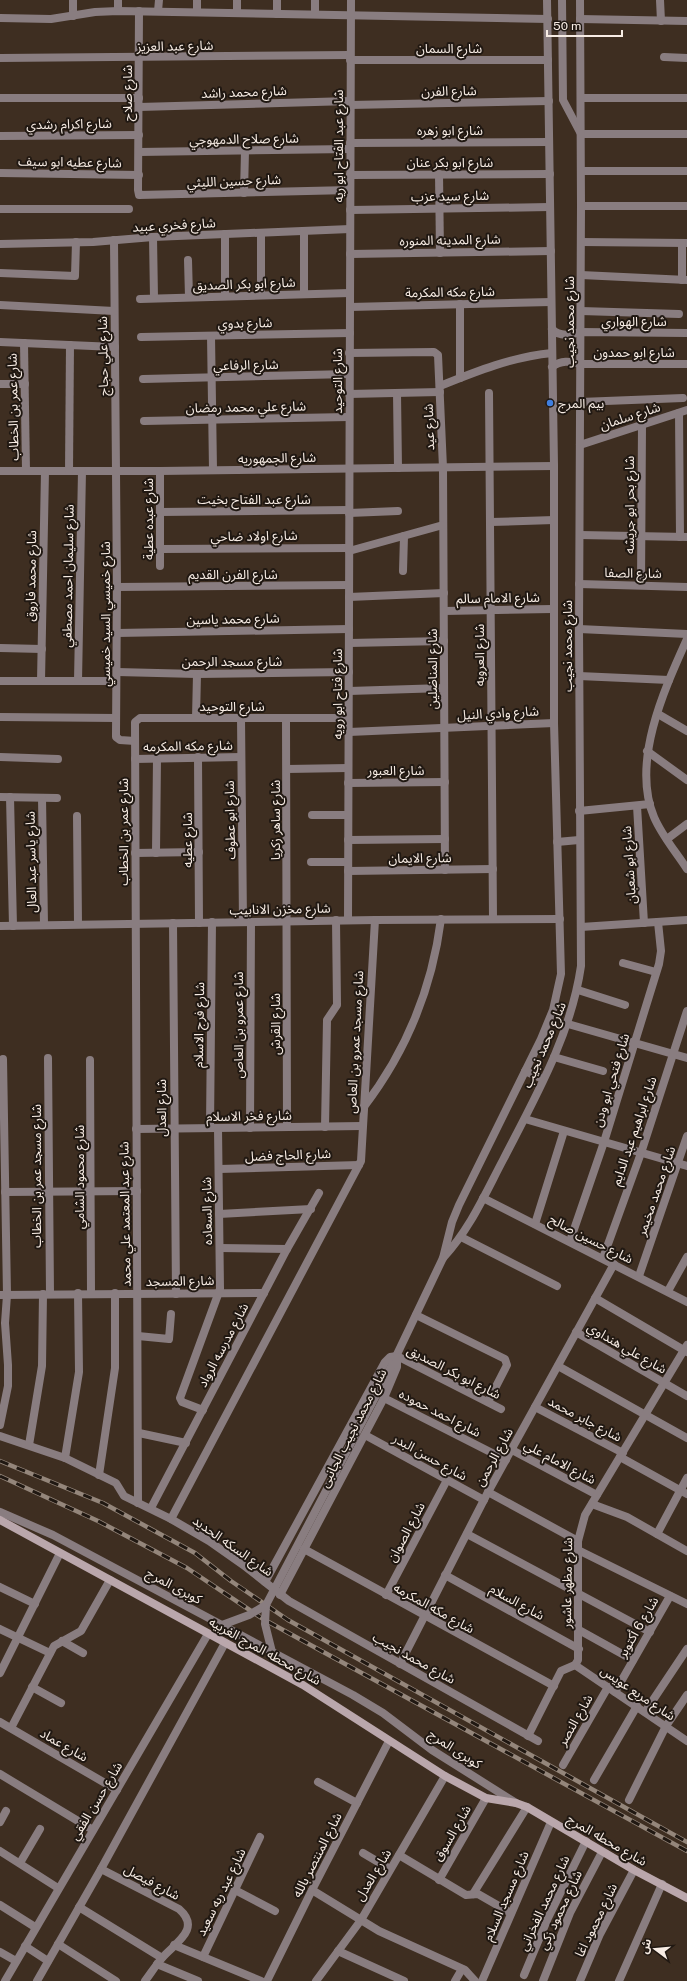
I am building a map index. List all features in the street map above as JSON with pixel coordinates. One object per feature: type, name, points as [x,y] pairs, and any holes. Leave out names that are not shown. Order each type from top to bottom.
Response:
[{"type":"main road","name":"شارع محطه المرج الغربيه","points":[[0,1520],[208,1634],[303,1684],[445,1776],[486,1798],[516,1803]]},
{"type":"main road","name":"شارع محطه المرج","points":[[516,1803],[527,1807],[586,1841],[602,1852],[687,1898]]},
{"type":"street","points":[[73,0],[73,16]]},
{"type":"street","points":[[118,0],[118,10]]},
{"type":"street","points":[[158,0],[158,11]]},
{"type":"street","points":[[197,0],[197,12]]},
{"type":"street","points":[[237,0],[237,13]]},
{"type":"street","points":[[277,0],[277,14]]},
{"type":"street","points":[[315,0],[315,14]]},
{"type":"street","name":"شارع عبد الفتاح ابو ريه","points":[[350,293],[351,0]]},
{"type":"street","name":"شارع محمد نجيب","points":[[266,1605],[397,1356],[443,1258],[446,1240],[457,1211],[541,1039],[558,992],[561,974],[552,609],[554,466],[547,0]]},
{"type":"street","points":[[562,0],[563,100],[581,134],[687,134]]},
{"type":"street","name":"شارع محمد نجيب","points":[[443,1258],[461,1237],[483,1198],[554,1057],[568,1024],[578,990],[582,966],[579,840],[581,275],[580,0]]},
{"type":"street","points":[[660,0],[661,21]]},
{"type":"street","points":[[0,18],[51,20],[118,10],[548,19]]},
{"type":"street","name":"شارع صلاح","points":[[139,11],[139,175]]},
{"type":"street","points":[[580,19],[687,21]]},
{"type":"street","points":[[664,57],[687,58]]},
{"type":"street","name":"شارع عبد العزيز","points":[[0,58],[350,58]]},
{"type":"street","name":"شارع السمان","points":[[350,58],[548,60]]},
{"type":"street","points":[[0,98],[139,98]]},
{"type":"street","points":[[581,98],[687,98]]},
{"type":"street","name":"شارع الفرن","points":[[350,103],[549,101]]},
{"type":"street","name":"شارع محمد راشد","points":[[139,107],[350,103]]},
{"type":"street","name":"شارع اكرام رشدي","points":[[0,136],[139,135]]},
{"type":"street","name":"شارع ابو زهره","points":[[350,146],[549,142]]},
{"type":"street","name":"شارع صلاح الدمهوجي","points":[[139,152],[245,151],[350,146]]},
{"type":"street","points":[[244,193],[245,151]]},
{"type":"street","points":[[581,170],[687,171]]},
{"type":"street","name":"شارع عطيه ابو سيف","points":[[0,173],[139,175]]},
{"type":"street","points":[[439,174],[440,252]]},
{"type":"street","name":"شارع ابو بكر عنان","points":[[350,175],[550,174]]},
{"type":"street","name":"شارع حسين الليثي","points":[[139,175],[138,192],[141,195],[350,190]]},
{"type":"street","points":[[581,206],[687,206]]},
{"type":"street","name":"شارع سيد عزب","points":[[350,210],[550,207]]},
{"type":"street","points":[[0,209],[129,209]]},
{"type":"street","name":"شارع فخري عبيد","points":[[0,244],[76,242],[153,237],[350,229]]},
{"type":"street","points":[[304,231],[304,294]]},
{"type":"street","points":[[261,233],[261,295]]},
{"type":"street","points":[[225,234],[225,296]]},
{"type":"street","points":[[153,237],[154,298]]},
{"type":"street","name":"شارع علي حجاج","points":[[114,240],[117,471]]},
{"type":"street","points":[[0,273],[75,276],[76,242]]},
{"type":"street","points":[[581,242],[684,243],[685,280],[581,275]]},
{"type":"street","name":"شارع المدينه المنوره","points":[[350,254],[551,252]]},
{"type":"street","points":[[188,260],[189,297]]},
{"type":"street","name":"شارع ابو بكر الصديق","points":[[140,299],[350,293]]},
{"type":"street","name":"شارع التوحيد","points":[[349,469],[350,293]]},
{"type":"street","name":"شارع مكه المكرمة","points":[[350,307],[551,302]]},
{"type":"street","points":[[460,304],[460,378]]},
{"type":"street","points":[[0,305],[114,311]]},
{"type":"street","points":[[580,311],[679,314]]},
{"type":"street","name":"شارع الهواري","points":[[552,329],[561,334],[580,332],[687,333]]},
{"type":"street","name":"شارع بدوي","points":[[141,337],[350,333]]},
{"type":"street","points":[[211,336],[213,470]]},
{"type":"street","points":[[0,342],[115,346]]},
{"type":"street","name":"شارع عمر بن الخطاب","points":[[24,343],[26,471]]},
{"type":"street","points":[[69,471],[70,345]]},
{"type":"street","name":"شارع عيد","points":[[350,353],[436,352],[438,355],[443,468]]},
{"type":"street","points":[[349,394],[396,393],[440,389],[460,378],[516,358],[552,353]]},
{"type":"street","name":"شارع ابو حمدون","points":[[552,367],[565,362],[580,364],[687,364]]},
{"type":"street","name":"شارع الرفاعي","points":[[143,379],[349,374]]},
{"type":"street","points":[[0,384],[25,384]]},
{"type":"street","name":"شارع العروبه","points":[[489,392],[488,467],[491,522],[493,918]]},
{"type":"street","points":[[396,393],[398,468]]},
{"type":"street","points":[[580,402],[683,398]]},
{"type":"street","points":[[580,535],[683,537],[683,411]]},
{"type":"street","name":"شارع سلمان","points":[[580,445],[683,411]]},
{"type":"street","name":"شارع علي محمد رمضان","points":[[144,421],[349,417]]},
{"type":"street","name":"شارع بحر ابو جريشه","points":[[641,586],[642,425]]},
{"type":"street","name":"شارع الجمهوريه","points":[[0,471],[160,471],[554,466]]},
{"type":"street","name":"شارع المناضلين","points":[[443,468],[445,870]]},
{"type":"street","name":"شارع فتاح ابو رويه","points":[[348,920],[349,469]]},
{"type":"street","name":"شارع محمد فاروق","points":[[41,681],[45,471]]},
{"type":"street","name":"شارع سليمان احمد مصطفي","points":[[78,681],[82,471]]},
{"type":"street","name":"شارع خميسي السيد خميسي","points":[[117,471],[118,587],[116,733],[118,739],[135,741]]},
{"type":"street","name":"شارع عبده عطية","points":[[160,471],[160,566]]},
{"type":"street","name":"شارع عبد الفتاح بخيت","points":[[160,512],[398,511]]},
{"type":"street","points":[[491,522],[554,520]]},
{"type":"street","name":"شارع اولاد ضاحي","points":[[160,549],[349,549],[443,525]]},
{"type":"street","points":[[403,570],[404,536]]},
{"type":"street","name":"شارع الصفا","points":[[579,584],[687,587]]},
{"type":"street","name":"شارع الفرن القديم","points":[[118,587],[349,585]]},
{"type":"street","points":[[349,597],[444,593]]},
{"type":"street","name":"شارع الامام سالم","points":[[444,610],[552,609]]},
{"type":"street","name":"شارع محمد ياسين","points":[[117,633],[349,629]]},
{"type":"street","points":[[579,629],[687,634]]},
{"type":"street","points":[[687,639],[669,680],[658,714],[648,751],[647,787],[650,804],[659,828],[687,869]]},
{"type":"street","points":[[349,643],[444,641]]},
{"type":"street","points":[[0,648],[42,649]]},
{"type":"street","name":"شارع مسجد الرحمن","points":[[0,681],[78,681],[116,677],[197,674],[349,672]]},
{"type":"street","points":[[196,718],[197,674]]},
{"type":"street","points":[[579,676],[669,680]]},
{"type":"street","points":[[349,691],[444,688]]},
{"type":"street","points":[[658,714],[687,731]]},
{"type":"street","points":[[0,717],[116,718]]},
{"type":"street","name":"شارع ابو عطوف","points":[[241,718],[247,922]]},
{"type":"street","name":"شارع ساهر زكريا","points":[[286,718],[288,921]]},
{"type":"street","name":"شارع التوحيد","points":[[135,741],[135,722],[137,719],[348,718]]},
{"type":"street","name":"شارع وادي النيل","points":[[348,732],[554,723]]},
{"type":"street","name":"شارع عمر بن الخطاب","points":[[135,741],[135,924]]},
{"type":"street","points":[[648,751],[687,780]]},
{"type":"street","points":[[0,757],[58,759]]},
{"type":"street","name":"شارع عطيه","points":[[198,757],[199,923]]},
{"type":"street","name":"شارع مكه المكرمه","points":[[135,759],[241,757]]},
{"type":"street","points":[[156,852],[157,758]]},
{"type":"street","points":[[286,769],[348,768]]},
{"type":"street","name":"شارع العبور","points":[[348,783],[445,782]]},
{"type":"street","points":[[0,796],[57,798]]},
{"type":"street","points":[[10,797],[12,926]]},
{"type":"street","name":"شارع ياسر عبد العال","points":[[42,798],[44,925]]},
{"type":"street","points":[[579,811],[650,804]]},
{"type":"street","name":"شارع ابو شعبان","points":[[637,806],[644,923]]},
{"type":"street","points":[[312,815],[348,815]]},
{"type":"street","points":[[77,816],[78,924]]},
{"type":"street","points":[[667,839],[687,824]]},
{"type":"street","points":[[348,840],[445,839]]},
{"type":"street","points":[[557,842],[579,840]]},
{"type":"street","points":[[135,853],[199,852]]},
{"type":"street","name":"شارع الايمان","points":[[311,862],[348,867],[492,870]]},
{"type":"street","name":"شارع مخزن الانابيب","points":[[0,926],[493,918],[560,919]]},
{"type":"street","points":[[363,1108],[394,1063],[411,1028],[431,972],[441,919]]},
{"type":"street","points":[[325,1127],[327,1020],[337,1005],[336,920]]},
{"type":"street","name":"شارع مسجد عمرو بن العاص","points":[[171,1519],[361,1161],[374,920]]},
{"type":"street","points":[[582,927],[687,920]]},
{"type":"street","name":"شارع القرش","points":[[287,1128],[288,921]]},
{"type":"street","name":"شارع فرج الاسلام","points":[[212,922],[214,1128]]},
{"type":"street","name":"شارع عمرو بن العاص","points":[[247,922],[250,1128]]},
{"type":"street","name":"شارع فتحي ابو ودن","points":[[570,1241],[604,1142],[656,972],[661,951],[658,922]]},
{"type":"street","name":"شارع العدل","points":[[173,923],[176,1294]]},
{"type":"street","name":"شارع عبد المعتمد علي محمد","points":[[135,924],[138,1503]]},
{"type":"street","points":[[623,963],[656,972]]},
{"type":"street","points":[[578,990],[625,1005]]},
{"type":"street","name":"شارع ابراهيم عبد الدايم","points":[[603,1258],[641,1153],[687,1012]]},
{"type":"street","points":[[568,1024],[687,1058]]},
{"type":"street","points":[[554,1057],[603,1071]]},
{"type":"street","name":"شارع مسجد عمر بن الخطاب","points":[[29,1445],[42,1366],[46,1294],[48,1058]]},
{"type":"street","points":[[0,1425],[8,1386],[6,1324],[3,1295],[5,1192],[3,1059]]},
{"type":"street","name":"شارع محمود الشامي","points":[[90,1060],[91,1293]]},
{"type":"street","points":[[525,1071],[543,1079]]},
{"type":"street","points":[[524,1119],[687,1166]]},
{"type":"street","name":"شارع فخر الاسلام","points":[[136,1129],[362,1126]]},
{"type":"street","name":"شارع السعاده","points":[[214,1128],[219,1169],[220,1293]]},
{"type":"street","points":[[535,1224],[564,1131]]},
{"type":"street","name":"شارع محمد مخيمر","points":[[639,1276],[687,1136]]},
{"type":"street","name":"شارع الحاج فضل","points":[[219,1169],[358,1165]]},
{"type":"street","points":[[5,1192],[137,1191]]},
{"type":"street","name":"شارع مدرسه الرواد","points":[[151,1508],[287,1249],[319,1193]]},
{"type":"street","name":"شارع حسين صالح","points":[[483,1198],[639,1276],[687,1302]]},
{"type":"street","points":[[219,1214],[311,1209]]},
{"type":"street","points":[[461,1237],[557,1286]]},
{"type":"street","points":[[220,1248],[287,1249]]},
{"type":"street","points":[[668,1291],[687,1257]]},
{"type":"street","name":"شارع الرحمن","points":[[400,1664],[488,1492],[614,1264]]},
{"type":"street","points":[[65,1458],[79,1372],[78,1293]]},
{"type":"street","name":"شارع المسجد","points":[[3,1295],[78,1293],[264,1293]]},
{"type":"street","points":[[99,1475],[115,1368],[115,1293]]},
{"type":"street","points":[[203,1410],[182,1402],[180,1396],[220,1293]]},
{"type":"street","points":[[596,1298],[686,1349]]},
{"type":"street","points":[[138,1336],[168,1339],[170,1337],[171,1314]]},
{"type":"street","points":[[416,1316],[506,1359],[507,1365],[488,1402]]},
{"type":"street","name":"شارع علي هنداوي","points":[[576,1332],[687,1396]]},
{"type":"street","name":"شارع مظهر عاشور","points":[[575,1665],[578,1660],[579,1649],[578,1541],[585,1515],[686,1349]]},
{"type":"street","name":"شارع ابو بكر الصديق","points":[[397,1356],[501,1409]]},
{"type":"street","name":"شارع محمد نجيب الجانبى","points":[[265,1582],[385,1362],[390,1357],[397,1356],[398,1367],[384,1398],[280,1595]]},
{"type":"street","points":[[558,1366],[687,1438]]},
{"type":"street","name":"شارع احمد حموده","points":[[384,1398],[506,1460]]},
{"type":"street","name":"شارع جابر محمد","points":[[535,1407],[622,1455],[683,1492]]},
{"type":"street","points":[[138,1433],[186,1443]]},
{"type":"street","name":"شارع حسن البدر","points":[[364,1435],[484,1500]]},
{"type":"street","name":"شارع السكه الحديد","points":[[0,1436],[65,1458],[116,1483],[124,1496],[171,1519],[227,1553],[280,1595]]},
{"type":"street","name":"شارع الامام علي","points":[[512,1450],[598,1495]]},
{"type":"street","points":[[657,1534],[683,1492],[687,1478]]},
{"type":"street","name":"شارع الصوان","points":[[386,1595],[447,1480]]},
{"type":"street","points":[[488,1492],[578,1541]]},
{"type":"street","points":[[592,1504],[627,1517],[687,1551]]},
{"type":"street","name":"كوبرى المرج","points":[[0,1512],[53,1535],[369,1704],[432,1750],[466,1770],[516,1803]]},
{"type":"street","points":[[467,1534],[650,1632]]},
{"type":"street","name":"شارع مكه المكرمه","points":[[304,1549],[554,1686]]},
{"type":"street","points":[[578,1550],[687,1604]]},
{"type":"street","points":[[1,1670],[60,1553]]},
{"type":"street","name":"شارع السلام","points":[[445,1575],[579,1649]]},
{"type":"street","points":[[11,1728],[54,1646],[81,1631],[110,1580]]},
{"type":"street","points":[[0,1587],[35,1604]]},
{"type":"street","name":"شارع محمد نجيب","points":[[280,1595],[538,1741]]},
{"type":"street","name":"شارع 6 أكتوبر","points":[[615,1692],[670,1596]]},
{"type":"street","points":[[222,1625],[249,1615],[266,1605]]},
{"type":"street","points":[[266,1605],[266,1634],[272,1652]]},
{"type":"street","points":[[0,1629],[50,1653]]},
{"type":"street","points":[[579,1630],[633,1660]]},
{"type":"street","name":"شارع حسن الفقي","points":[[5,1981],[35,1927],[208,1634]]},
{"type":"street","points":[[62,1641],[83,1653]]},
{"type":"street","points":[[38,1980],[101,1869],[225,1643]]},
{"type":"street","points":[[645,1712],[687,1649]]},
{"type":"street","points":[[528,1736],[561,1671],[575,1665]]},
{"type":"street","name":"شارع مربع عويس","points":[[575,1665],[687,1741]]},
{"type":"street","points":[[32,1687],[60,1703]]},
{"type":"street","name":"شارع النصر","points":[[563,1765],[608,1687]]},
{"type":"street","points":[[629,1800],[666,1726],[686,1699]]},
{"type":"street","points":[[594,1780],[636,1706]]},
{"type":"street","name":"شارع عماد","points":[[0,1722],[117,1790]]},
{"type":"street","name":"شارع المنتصر بالله","points":[[267,1981],[312,1890],[390,1741]]},
{"type":"street","points":[[0,1774],[93,1830]]},
{"type":"street","name":"شارع العدل","points":[[316,1981],[360,1920],[445,1776]]},
{"type":"street","points":[[318,1782],[357,1803]]},
{"type":"street","name":"شارع السوق","points":[[439,1880],[486,1798]]},
{"type":"street","points":[[473,1894],[527,1807]]},
{"type":"street","points":[[0,1822],[6,1811]]},
{"type":"street","name":"شارع مسجد السلام","points":[[482,1981],[551,1822]]},
{"type":"street","points":[[20,1863],[40,1829]]},
{"type":"street","name":"شارع عبد ربه سعيد","points":[[203,1957],[260,1837]]},
{"type":"street","name":"شارع محمد الفخراني","points":[[524,1975],[548,1918],[586,1841]]},
{"type":"street","points":[[0,1851],[58,1888]]},
{"type":"street","name":"شارع محمود زكي","points":[[543,1981],[570,1913],[602,1852]]},
{"type":"street","points":[[363,1853],[390,1869]]},
{"type":"street","points":[[399,1855],[466,1895],[478,1894],[511,1913]]},
{"type":"street","name":"شارع فيصل","points":[[101,1869],[179,1909],[185,1915],[188,1928],[184,1936],[160,1961],[145,1981]]},
{"type":"street","name":"شارع محمود اغا","points":[[580,1981],[600,1934],[634,1870]]},
{"type":"street","points":[[619,1981],[662,1884]]},
{"type":"street","points":[[235,1890],[275,1911]]},
{"type":"street","points":[[312,1890],[379,1931],[462,1969],[472,1975],[475,1981]]},
{"type":"street","points":[[0,1906],[35,1927]]},
{"type":"street","points":[[79,1907],[160,1961],[198,1981]]},
{"type":"street","points":[[58,1944],[116,1981]]},
{"type":"street","points":[[174,1945],[261,1981]]},
{"type":"street","points":[[25,1946],[48,1961]]},
{"type":"street","points":[[338,1951],[404,1981]]},
{"type":"street","points":[[0,1952],[16,1961]]},
{"type":"street","points":[[455,1981],[462,1969]]},
{"type":"railway","points":[[0,1461],[103,1503],[195,1553],[231,1581],[288,1620],[687,1842]]},
{"type":"railway","points":[[0,1476],[98,1521],[187,1568],[263,1619],[687,1851]]},
{"type":"place","name":"بيم المرج","points":[[550,403]]}]
